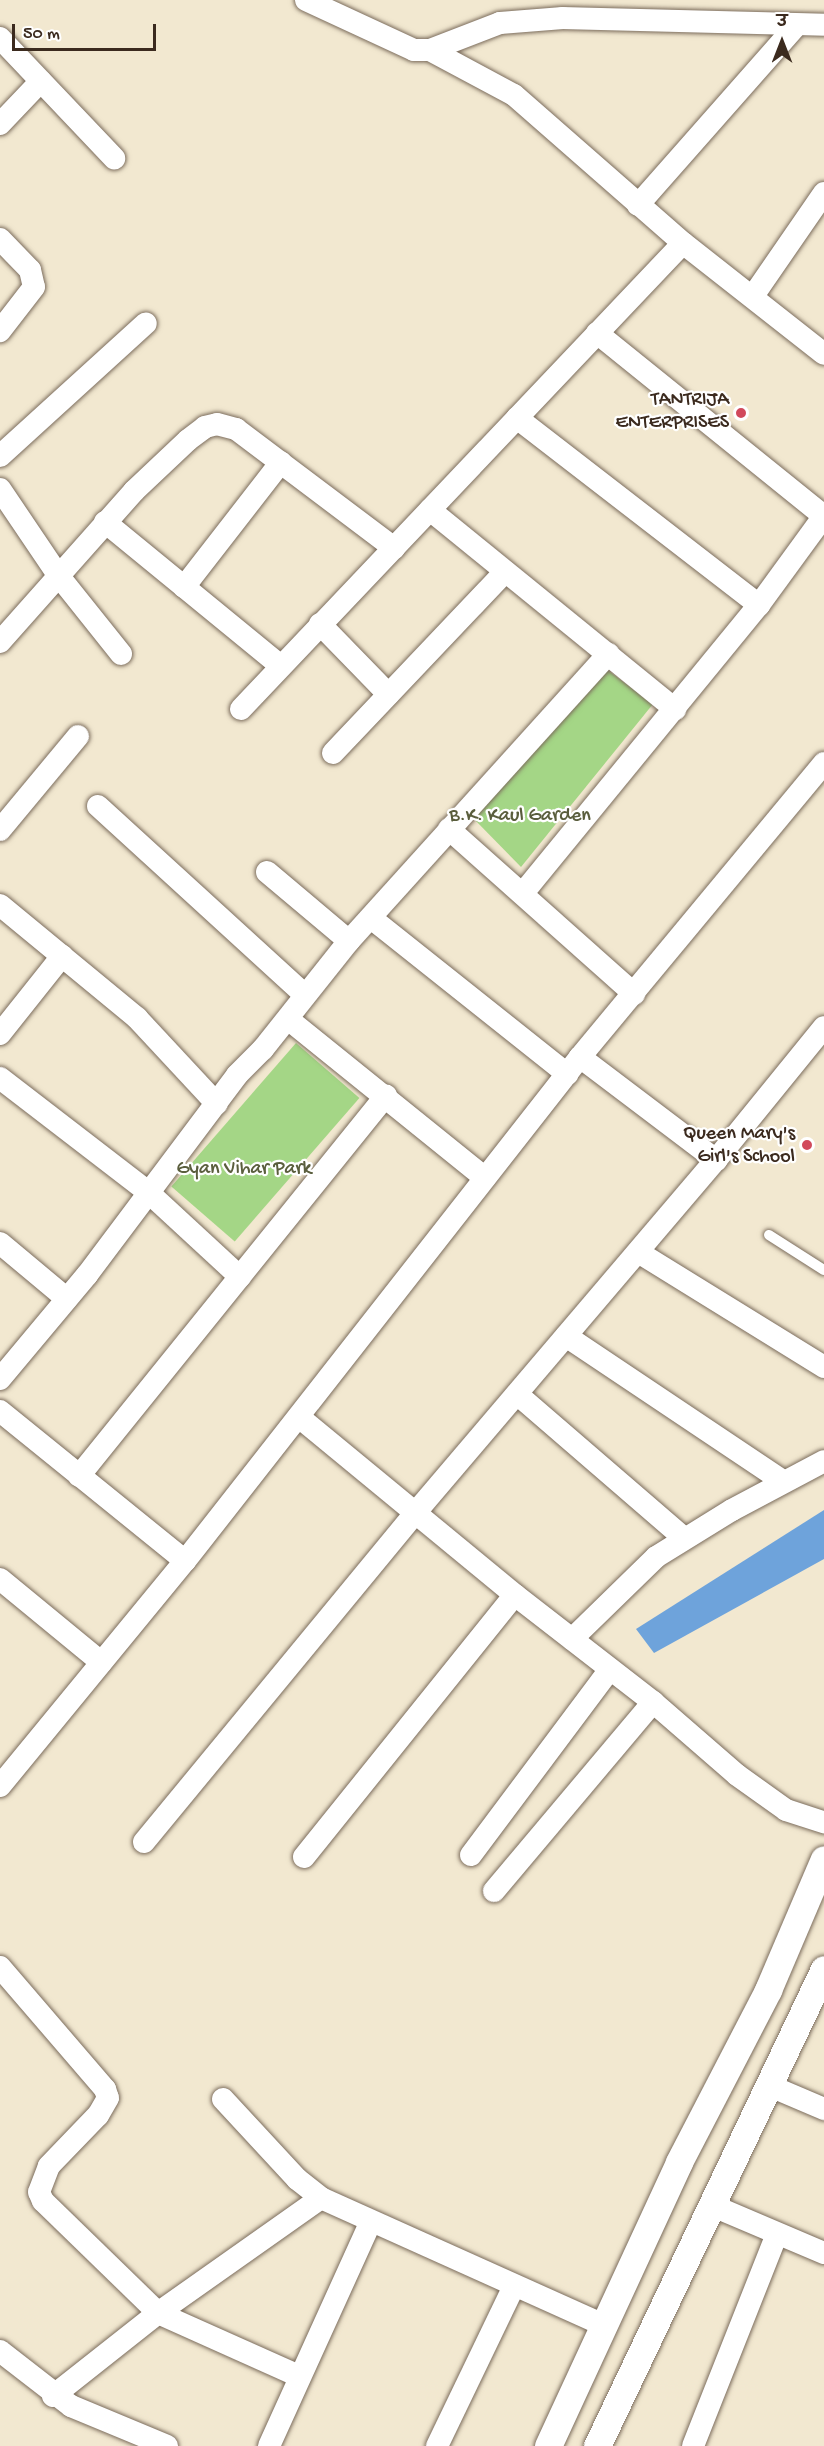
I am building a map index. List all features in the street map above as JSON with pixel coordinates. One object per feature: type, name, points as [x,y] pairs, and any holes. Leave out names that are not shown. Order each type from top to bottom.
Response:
[{"type":"street","points":[[306,0],[393,43],[414,50],[430,50],[500,23],[566,9],[716,11],[796,26],[824,25]]},
{"type":"street","points":[[638,205],[796,26]]},
{"type":"street","points":[[0,38],[114,158]]},
{"type":"street","points":[[430,50],[514,95],[683,243],[824,354]]},
{"type":"street","points":[[0,124],[40,81]]},
{"type":"street","points":[[753,296],[824,193]]},
{"type":"street","points":[[0,239],[30,270],[34,287],[0,331]]},
{"type":"street","points":[[241,709],[280,665],[683,243]]},
{"type":"street","points":[[0,456],[146,323]]},
{"type":"street","points":[[524,893],[759,605],[824,516],[597,333]]},
{"type":"street","points":[[517,418],[759,605]]},
{"type":"street","points":[[0,642],[105,522],[205,427],[217,424],[236,429],[394,548]]},
{"type":"street","points":[[184,586],[281,462]]},
{"type":"street","points":[[0,489],[58,575],[121,654]]},
{"type":"street","points":[[430,510],[675,709]]},
{"type":"street","points":[[105,522],[280,665]]},
{"type":"street","points":[[333,753],[505,572]]},
{"type":"street","points":[[320,624],[388,694]]},
{"type":"street","points":[[0,1379],[67,1299],[237,1075],[288,1019],[349,941],[608,654]]},
{"type":"street","points":[[0,830],[78,736]]},
{"type":"street","points":[[0,1786],[185,1562],[573,1066],[824,763]]},
{"type":"street","points":[[98,806],[305,995]]},
{"type":"street","points":[[449,829],[524,893],[634,994]]},
{"type":"street","points":[[267,872],[349,941]]},
{"type":"street","points":[[0,905],[137,1018],[217,1104]]},
{"type":"street","points":[[370,918],[573,1066],[716,1160]]},
{"type":"street","points":[[0,1034],[62,956]]},
{"type":"street","points":[[288,1019],[386,1095],[485,1178]]},
{"type":"street","points":[[144,1842],[416,1512],[716,1160],[824,1027]]},
{"type":"street","points":[[0,1078],[148,1192],[240,1277]]},
{"type":"street","points":[[79,1476],[386,1095]]},
{"type":"street","points":[[0,1243],[67,1299]]},
{"type":"street","points":[[638,1252],[824,1367]]},
{"type":"street","points":[[566,1336],[784,1482]]},
{"type":"street","points":[[517,1394],[684,1538]]},
{"type":"street","points":[[0,1411],[185,1562]]},
{"type":"street","points":[[299,1417],[515,1595],[648,1698],[736,1775],[786,1810],[824,1822]]},
{"type":"street","points":[[572,1639],[627,1582],[684,1538],[824,1461]]},
{"type":"street","points":[[0,1579],[101,1662]]},
{"type":"street","points":[[304,1857],[515,1595]]},
{"type":"street","points":[[471,1856],[614,1672]]},
{"type":"street","points":[[494,1891],[648,1698]]},
{"type":"street","points":[[548,2446],[602,2324],[768,1990],[824,1859]]},
{"type":"street","points":[[0,1967],[105,2089],[108,2098],[98,2115],[49,2166],[39,2192],[43,2201],[158,2313],[299,2376]]},
{"type":"street","points":[[597,2446],[824,1969]]},
{"type":"street","points":[[770,2085],[824,2109]]},
{"type":"street","points":[[223,2099],[297,2179],[321,2198],[370,2223],[602,2324]]},
{"type":"street","points":[[54,2396],[158,2313],[321,2198]]},
{"type":"street","points":[[711,2205],[824,2253]]},
{"type":"street","points":[[269,2446],[370,2223]]},
{"type":"street","points":[[693,2446],[777,2234]]},
{"type":"street","points":[[437,2446],[514,2286]]},
{"type":"street","points":[[0,2351],[54,2396],[167,2446]]},
{"type":"lane","points":[[769,1235],[824,1270]]},
{"type":"green space","name":"B.K. Kaul Garden","points":[[606,669],[653,704],[521,867],[474,819]]},
{"type":"green space","name":"Gyan Vihar Park","points":[[296,1043],[359,1098],[235,1242],[171,1186]]},
{"type":"water","points":[[824,1510],[824,1559],[654,1653],[636,1629]]},
{"type":"place","name":"TANTRIJA ENTERPRISES","points":[[741,413]]},
{"type":"place","name":"Queen Mary's Girl's School","points":[[807,1145]]}]
